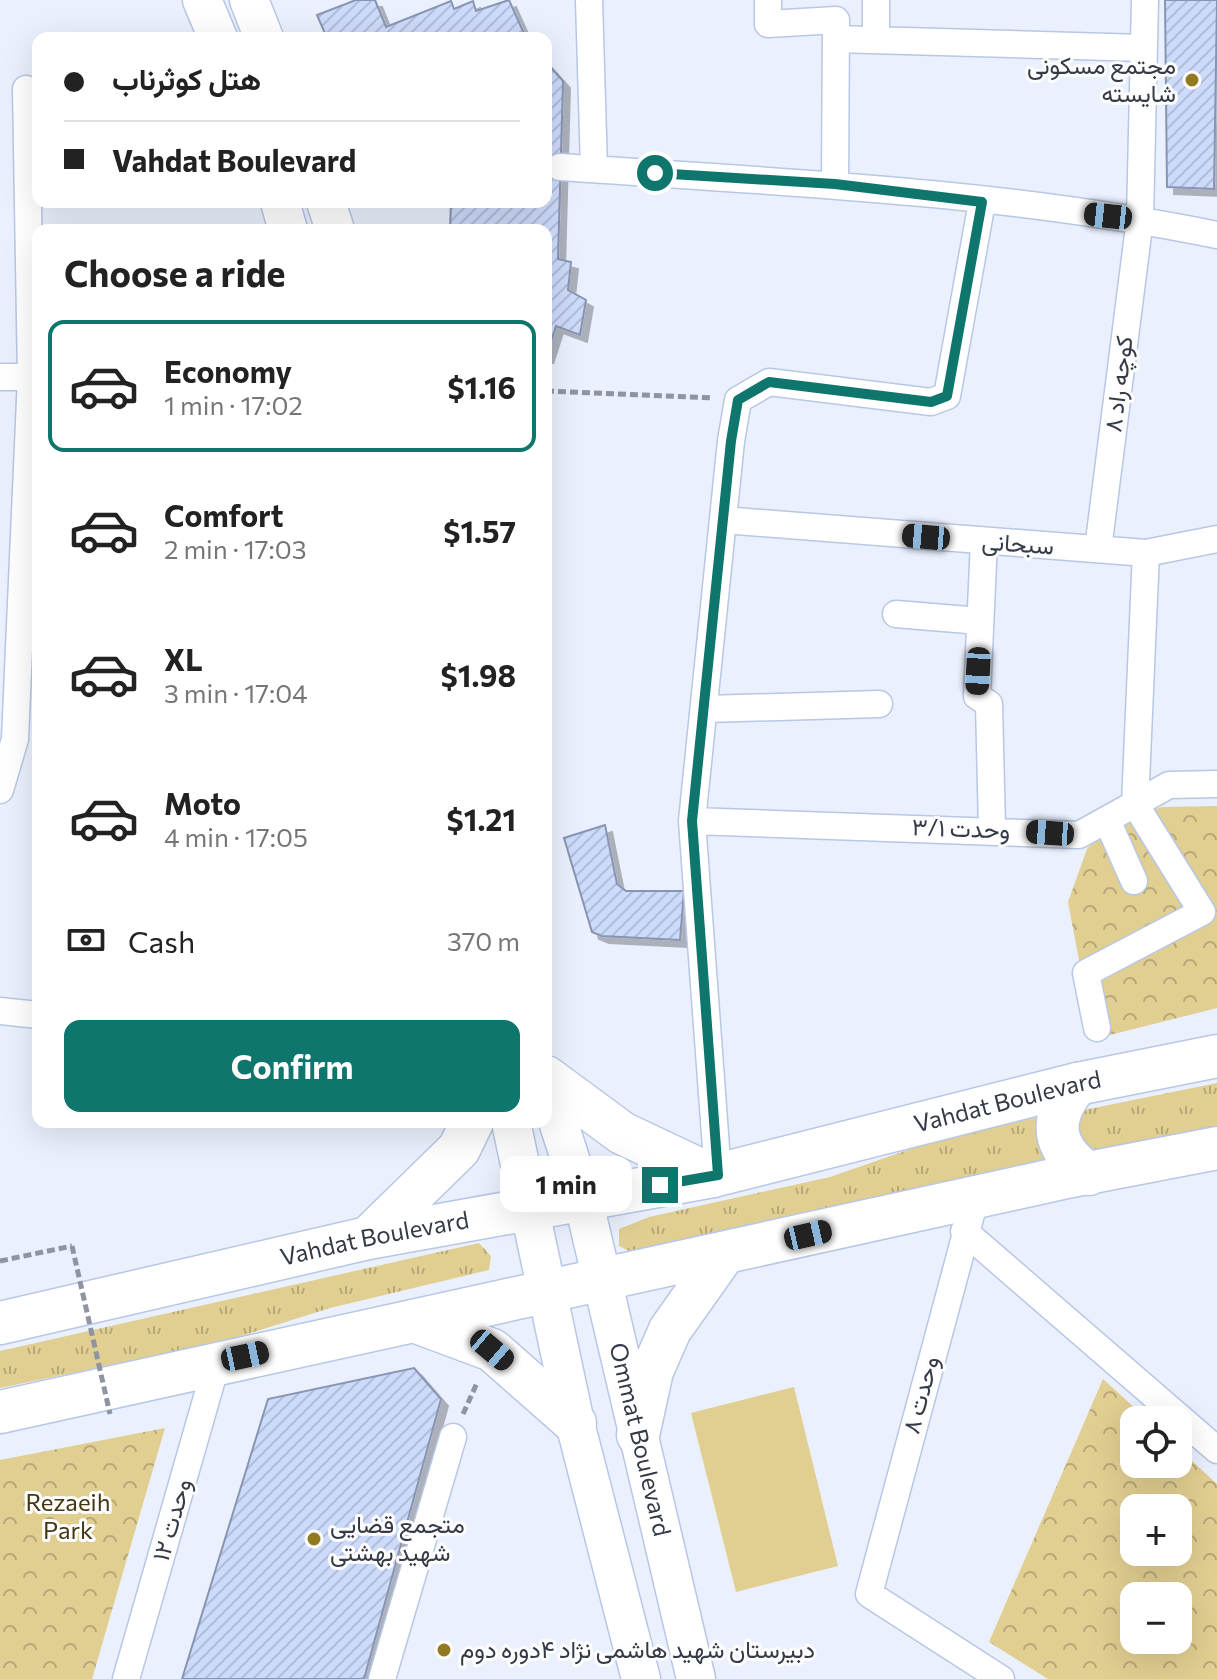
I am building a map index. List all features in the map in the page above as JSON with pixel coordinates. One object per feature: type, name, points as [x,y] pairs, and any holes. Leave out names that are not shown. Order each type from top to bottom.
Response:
[{"type":"main road","points":[[202,0],[215,32]]},
{"type":"main road","points":[[249,0],[262,32]]},
{"type":"main road","name":"Vahdat Boulevard","points":[[0,1323],[368,1238],[715,1175],[1077,1084],[1217,1056]]},
{"type":"main road","points":[[552,1081],[622,1133],[715,1175]]},
{"type":"main road","points":[[1077,1084],[1063,1101],[1057,1121],[1060,1143],[1065,1152],[1071,1161],[1089,1174]]},
{"type":"main road","name":"Ommat Boulevard","points":[[552,1103],[583,1199],[696,1679]]},
{"type":"main road","points":[[368,1238],[459,1149],[469,1128]]},
{"type":"main road","points":[[512,1128],[575,1423],[641,1679]]},
{"type":"main road","points":[[0,1412],[217,1362],[723,1255],[970,1214],[1089,1174],[1217,1148]]},
{"type":"main road","points":[[638,1435],[652,1371],[670,1330],[723,1255]]},
{"type":"main road","points":[[413,1321],[492,1350],[575,1423]]},
{"type":"street","points":[[589,0],[594,169]]},
{"type":"street","points":[[768,0],[768,24],[836,20],[835,184]]},
{"type":"street","points":[[876,0],[876,40]]},
{"type":"street","name":"کوچه راد ۸","points":[[1098,549],[1140,219],[1145,0]]},
{"type":"street","points":[[836,39],[1143,48]]},
{"type":"street","points":[[21,90],[32,289]]},
{"type":"street","points":[[560,167],[835,184],[1140,219],[1217,235]]},
{"type":"street","points":[[715,1175],[692,821],[738,400],[769,382],[931,402],[947,396],[982,202]]},
{"type":"street","points":[[0,790],[8,740],[32,360]]},
{"type":"street","points":[[0,377],[31,377]]},
{"type":"street","name":"سبحانی","points":[[723,520],[1146,553],[1217,539]]},
{"type":"street","points":[[984,541],[977,696],[989,704],[992,829]]},
{"type":"street","points":[[1097,1028],[1086,973],[1202,912],[1135,804],[1146,553]]},
{"type":"street","points":[[896,614],[980,621]]},
{"type":"street","points":[[706,709],[879,704]]},
{"type":"street","name":"وحدت ۳/۱","points":[[692,821],[992,829],[1079,835],[1169,785],[1217,784]]},
{"type":"street","points":[[1107,820],[1134,881]]},
{"type":"street","points":[[0,1011],[32,1014]]},
{"type":"street","points":[[970,1214],[1217,1450]]},
{"type":"street","name":"وحدت ۸","points":[[970,1214],[869,1594],[990,1676]]},
{"type":"street","name":"وحدت ۱۲","points":[[126,1679],[217,1362]]},
{"type":"street","points":[[382,1679],[453,1437]]},
{"type":"path","points":[[552,391],[738,400]]},
{"type":"path","points":[[0,1261],[72,1246],[110,1414]]},
{"type":"path","points":[[453,1437],[492,1350]]},
{"type":"green space","points":[[1217,806],[1217,1008],[1094,1039],[1068,902],[1087,849],[1110,824],[1162,807]]},
{"type":"green space","points":[[1217,1083],[1217,1127],[1091,1153],[1074,1132],[1084,1110]]},
{"type":"green space","points":[[1045,1116],[1054,1157],[635,1254],[619,1246],[619,1229],[649,1217],[830,1177],[945,1137]]},
{"type":"green space","points":[[479,1243],[491,1256],[489,1270],[330,1308],[222,1342],[0,1388],[0,1351]]},
{"type":"green space","points":[[1103,1379],[1133,1406],[1120,1406],[1120,1478],[1192,1478],[1192,1461],[1217,1484],[1217,1679],[1048,1679],[989,1642]]},
{"type":"green space","points":[[794,1387],[838,1566],[736,1592],[691,1413]]},
{"type":"green space","name":"Rezaeih Park","points":[[165,1428],[92,1679],[0,1679],[0,1460]]},
{"type":"building","points":[[356,0],[375,0],[386,27],[451,1],[454,9],[473,1],[476,11],[509,0],[523,32],[324,32],[317,15]]},
{"type":"building","name":"مجتمع مسکونی شایسته","points":[[1165,0],[1217,0],[1214,189],[1167,187]]},
{"type":"building","points":[[552,69],[563,81],[558,259],[571,262],[568,290],[586,300],[580,335],[556,326],[552,338],[552,224],[450,224],[451,208],[552,208]]},
{"type":"building","points":[[605,825],[617,884],[626,891],[684,891],[680,940],[602,936],[592,932],[564,838]]},
{"type":"building","name":"متجمع قضایی شهید بهشتی","points":[[414,1368],[441,1399],[364,1679],[182,1679],[268,1399]]},
{"type":"place","name":"مجتمع مسکونی شایسته","points":[[1192,80]]},
{"type":"place","name":"متجمع قضایی شهید بهشتی","points":[[314,1539]]},
{"type":"place","name":"دبیرستان شهید هاشمی نژاد ۴دوره دوم","points":[[444,1650]]},
{"type":"route","points":[[655,173],[835,184],[982,202],[947,396],[931,402],[769,382],[738,400],[731,441],[706,709],[692,821],[718,1175],[660,1185]]}]
